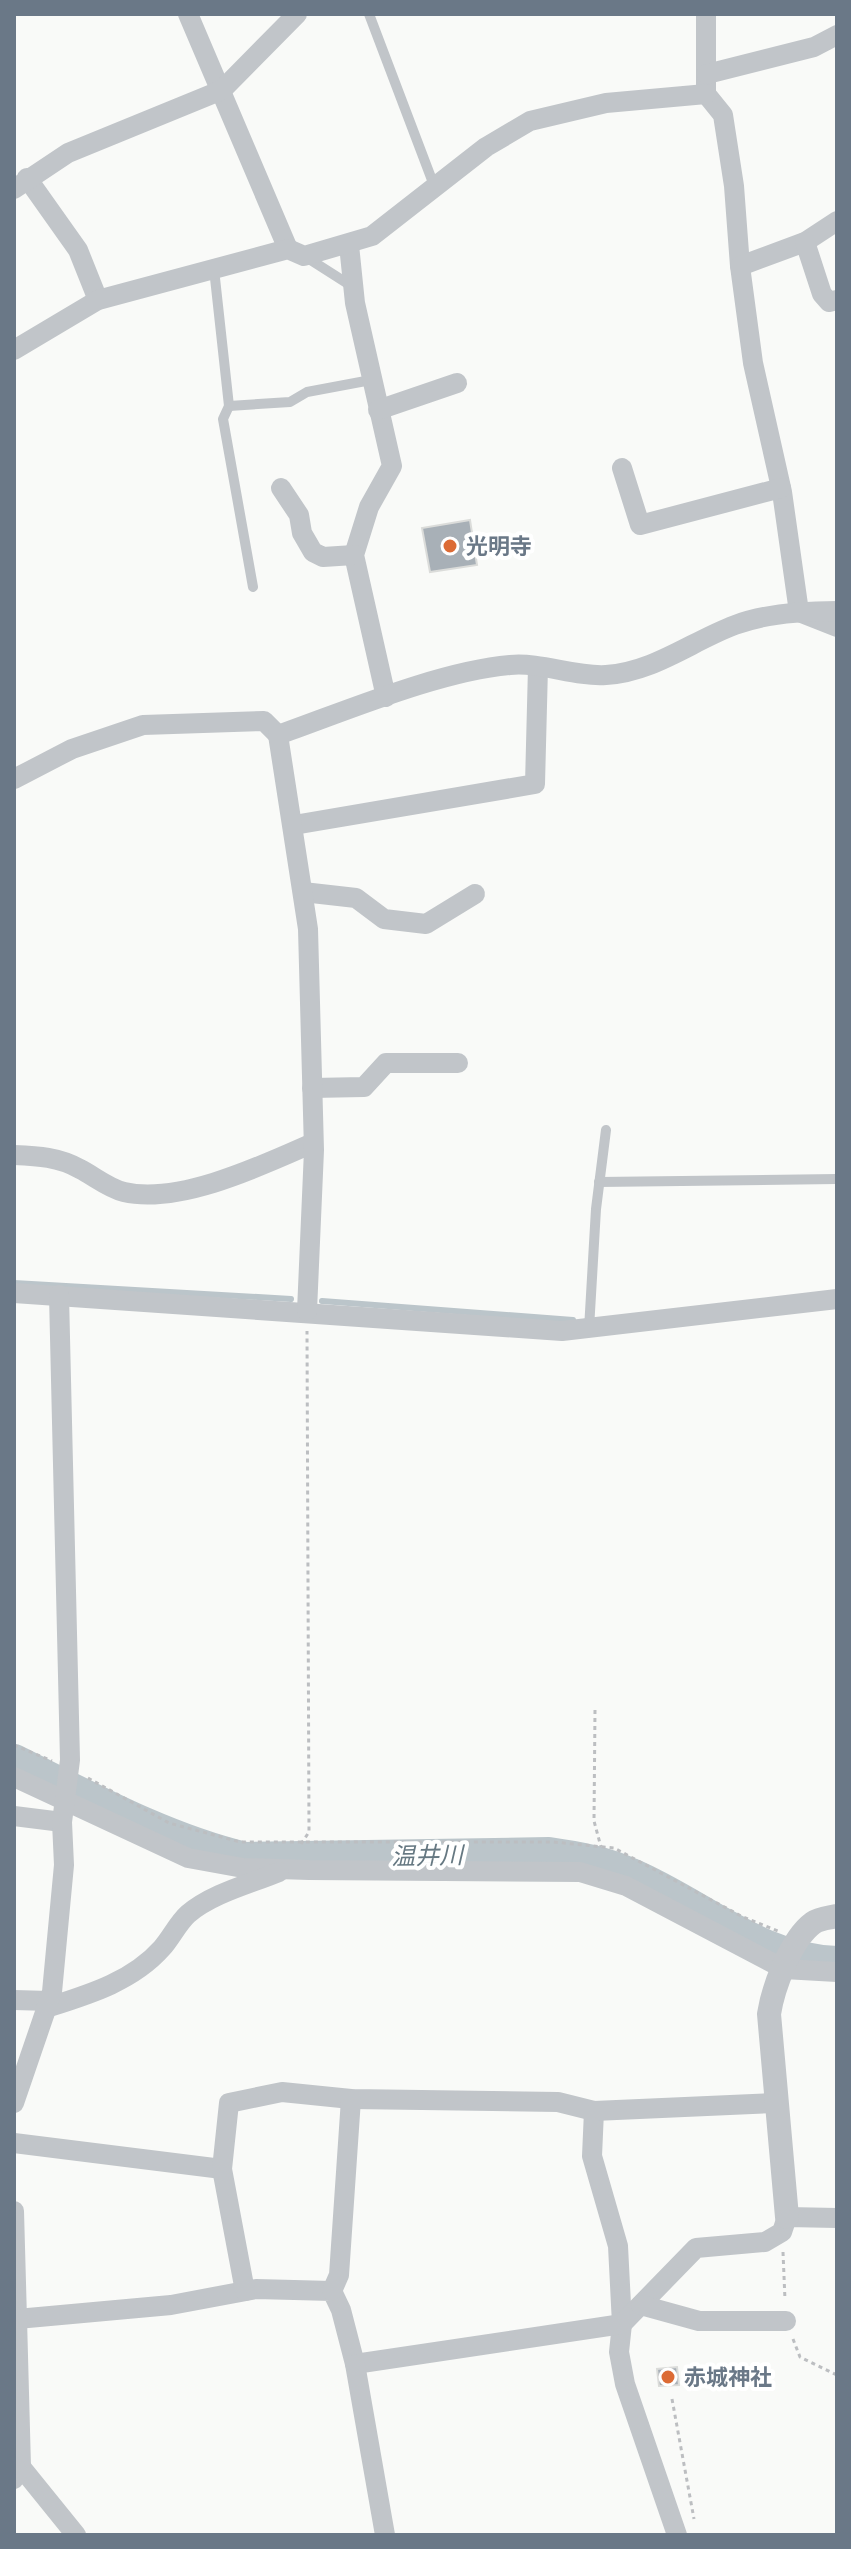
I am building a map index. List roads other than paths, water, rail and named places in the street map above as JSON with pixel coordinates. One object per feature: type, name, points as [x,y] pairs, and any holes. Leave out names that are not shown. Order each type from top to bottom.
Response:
[{"type":"street","points":[[188,14],[296,253]]},
{"type":"street","points":[[98,300],[78,250],[20,184],[102,137],[222,90],[297,14]]},
{"type":"street","points":[[706,14],[707,84],[723,115],[753,363],[781,488],[799,612]]},
{"type":"street","points":[[14,350],[98,300],[214,267],[349,245],[372,236],[511,129],[530,121],[707,84],[814,47],[837,35]]},
{"type":"street","points":[[740,266],[805,242],[837,221]]},
{"type":"street","points":[[805,242],[822,294],[829,302],[837,300]]},
{"type":"street","points":[[349,245],[371,380],[392,466],[369,507],[354,555],[386,697]]},
{"type":"street","points":[[378,410],[457,383]]},
{"type":"street","points":[[622,468],[640,525],[781,488]]},
{"type":"street","points":[[281,488],[299,515],[302,533],[313,552],[323,557],[354,555]]},
{"type":"street","points":[[278,735],[386,697],[485,668],[514,665],[606,675],[656,664],[736,625],[799,612],[837,611]]},
{"type":"street","points":[[799,612],[837,627]]},
{"type":"street","points":[[294,825],[535,784],[538,667]]},
{"type":"street","points":[[14,779],[72,749],[143,725],[264,721],[278,735],[308,929],[313,1143],[307,1311]]},
{"type":"street","points":[[303,892],[356,898],[384,919],[426,924],[475,894]]},
{"type":"street","points":[[312,1088],[364,1087],[386,1063],[458,1063]]},
{"type":"street","points":[[14,1155],[51,1157],[76,1166],[120,1191],[141,1195],[205,1184],[313,1143]]},
{"type":"street","points":[[14,1293],[562,1331],[837,1299]]},
{"type":"street","points":[[14,2103],[48,2005],[64,1865],[69,1771],[59,1295]]},
{"type":"street","points":[[14,1777],[66,1807],[188,1858],[243,1868],[580,1872],[626,1886],[837,1972]]},
{"type":"street","points":[[14,1816],[66,1807]]},
{"type":"street","points":[[14,2000],[48,2005],[95,1993],[133,1973],[160,1950],[187,1915],[208,1901],[285,1869]]},
{"type":"street","points":[[355,2364],[622,2324],[696,2248],[765,2242],[782,2232],[787,2217],[769,2014],[773,1989],[792,1953],[817,1920],[837,1916]]},
{"type":"street","points":[[245,2291],[222,2169],[229,2103],[282,2092],[351,2099],[558,2102],[594,2111],[775,2103]]},
{"type":"street","points":[[351,2099],[339,2275],[332,2291],[341,2310],[355,2364],[385,2535]]},
{"type":"street","points":[[594,2111],[592,2156],[618,2246],[622,2324],[619,2352],[625,2384],[677,2535]]},
{"type":"street","points":[[14,2143],[222,2169]]},
{"type":"street","points":[[14,2197],[16,2470],[76,2535]]},
{"type":"street","points":[[787,2217],[837,2218]]},
{"type":"street","points":[[17,2319],[171,2305],[245,2291],[332,2291]]},
{"type":"street","points":[[641,2305],[699,2321],[786,2321]]},
{"type":"lane","points":[[369,14],[435,188]]},
{"type":"lane","points":[[296,253],[354,287]]},
{"type":"lane","points":[[214,267],[229,406],[223,419],[253,587]]},
{"type":"lane","points":[[229,406],[290,402],[307,392],[371,380]]},
{"type":"lane","points":[[589,1329],[599,1182],[606,1130]]},
{"type":"lane","points":[[599,1182],[837,1179]]},
{"type":"waterway","points":[[14,1283],[291,1299]]},
{"type":"waterway","points":[[322,1301],[573,1320]]},
{"type":"waterway","name":"温井川","points":[[14,1761],[156,1829],[245,1859],[549,1854],[570,1857],[631,1875],[755,1942],[808,1960],[837,1963]]},
{"type":"place","name":"光明寺","points":[[450,546]]},
{"type":"place","name":"赤城神社","points":[[668,2377]]}]
